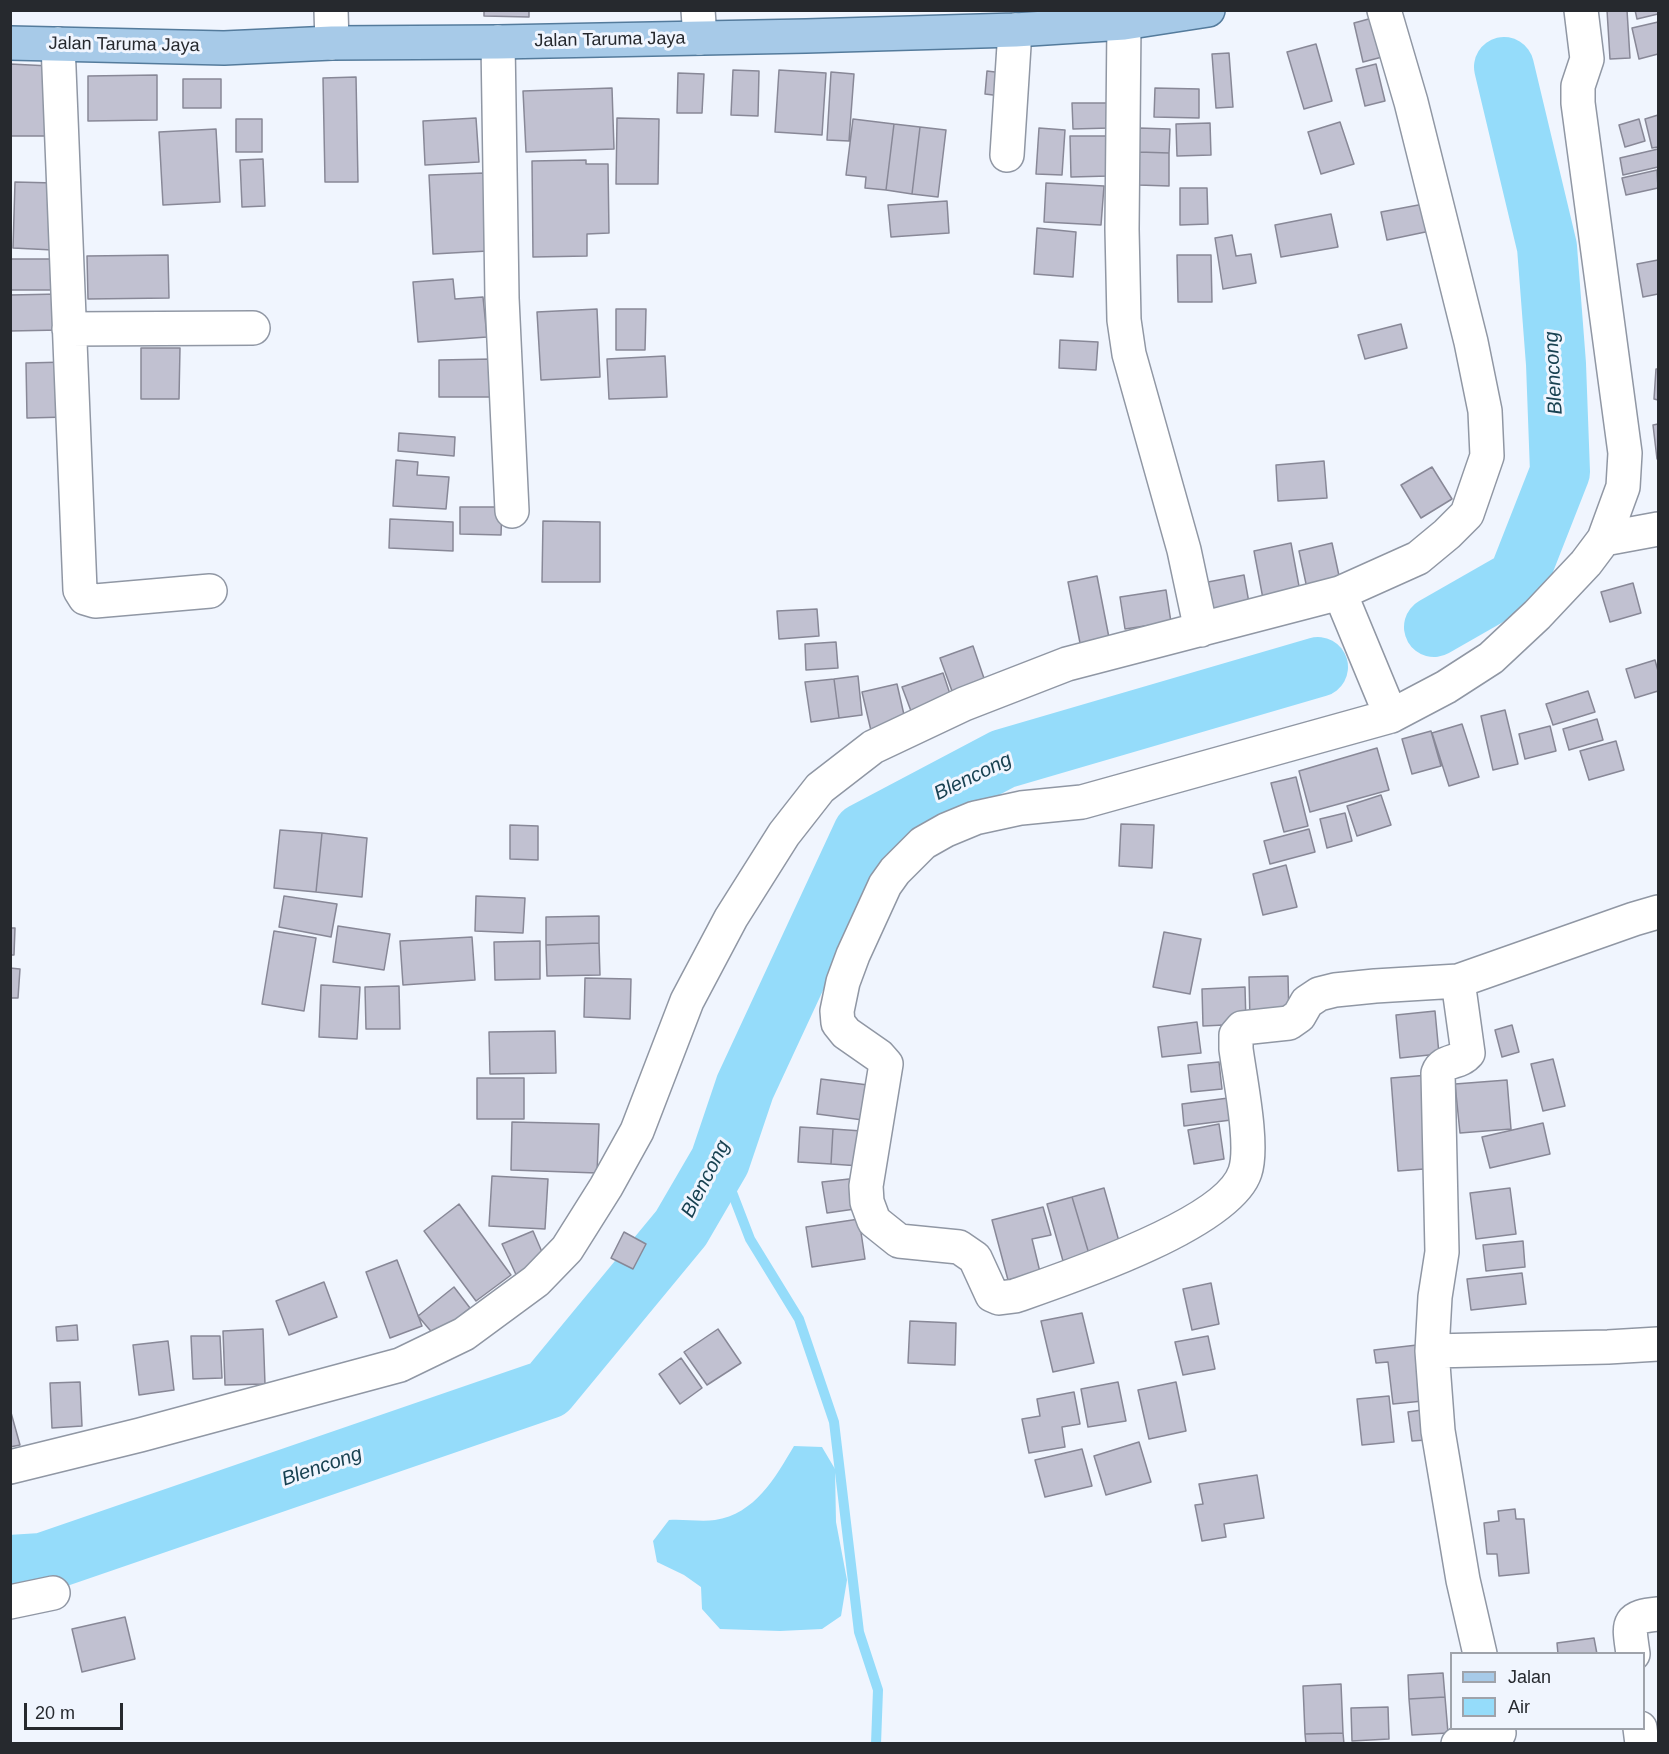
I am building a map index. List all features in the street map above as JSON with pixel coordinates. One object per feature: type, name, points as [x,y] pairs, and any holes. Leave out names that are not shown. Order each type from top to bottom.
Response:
[{"type":"main road","name":"Jalan Taruma Jaya","points":[[10,43],[224,48],[332,43],[498,42],[699,24],[1015,30],[1124,22],[1208,10]]},
{"type":"street","points":[[331,10],[332,43]]},
{"type":"street","points":[[10,1467],[140,1436],[400,1365],[464,1334],[536,1281],[567,1249],[606,1187],[637,1131],[687,1001],[731,918],[784,834],[820,788],[873,747],[964,704],[1067,664],[1201,630],[1345,603],[1418,558],[1467,514],[1487,456],[1485,411],[1471,342],[1411,102],[1384,10]]},
{"type":"street","points":[[1581,10],[1587,59],[1578,86],[1578,103],[1625,453],[1623,487],[1604,539],[1586,563],[1491,658],[1446,687],[1386,702],[1082,802],[1021,808],[975,818],[923,843],[895,871],[885,885],[853,955],[843,982],[837,1011],[838,1023],[846,1033],[879,1056],[886,1064],[866,1186],[867,1202],[874,1221],[898,1241],[959,1246],[975,1258],[988,1288],[999,1298],[1015,1296],[1113,1261],[1160,1239],[1214,1208],[1236,1189],[1241,1181],[1249,1150],[1236,1049],[1236,1035],[1242,1028],[1289,1023],[1299,1016],[1307,1002],[1319,994],[1335,990],[1458,981],[1659,912]]},
{"type":"street","points":[[1124,22],[1122,229],[1124,320],[1137,387],[1184,550],[1201,630]]},
{"type":"street","points":[[1007,155],[1015,30]]},
{"type":"street","points":[[498,42],[502,298],[512,511]]},
{"type":"street","points":[[58,44],[80,590],[85,598],[95,601],[210,591]]},
{"type":"street","points":[[69,329],[253,328]]},
{"type":"street","points":[[1604,539],[1659,529]]},
{"type":"street","points":[[1345,603],[1386,702]]},
{"type":"street","points":[[1458,981],[1468,1053],[1463,1058],[1444,1064],[1438,1073],[1442,1252],[1435,1297],[1432,1351],[1440,1442],[1463,1580],[1480,1652]]},
{"type":"street","points":[[1432,1351],[1659,1344]]},
{"type":"street","points":[[10,1602],[53,1593]]},
{"type":"street","points":[[1633,1652],[1631,1624],[1633,1619],[1644,1615],[1659,1614]]},
{"type":"street","points":[[1458,1743],[1499,1735]]},
{"type":"water","points":[[794,1446],[822,1447],[835,1469],[836,1522],[847,1580],[841,1616],[822,1629],[780,1631],[720,1629],[702,1609],[701,1587],[684,1575],[657,1562],[653,1541],[669,1520],[715,1520],[742,1510],[753,1502],[771,1482]]},
{"type":"building","points":[[484,10],[529,10],[529,17],[484,16]]},
{"type":"building","points":[[1607,10],[1627,10],[1630,58],[1610,59]]},
{"type":"building","points":[[1635,10],[1658,10],[1658,14],[1637,19]]},
{"type":"building","points":[[1376,17],[1386,56],[1363,62],[1354,23]]},
{"type":"building","points":[[1658,22],[1658,54],[1639,59],[1632,28]]},
{"type":"building","points":[[1316,44],[1332,101],[1304,109],[1287,52]]},
{"type":"building","points":[[1229,53],[1233,107],[1216,108],[1212,54]]},
{"type":"building","points":[[10,64],[50,66],[49,136],[10,136]]},
{"type":"building","points":[[1376,64],[1385,101],[1365,106],[1356,69]]},
{"type":"building","points":[[733,70],[759,71],[758,116],[731,115]]},
{"type":"building","points":[[779,70],[826,73],[822,135],[775,132]]},
{"type":"building","points":[[987,71],[1003,73],[1001,96],[985,94]]},
{"type":"building","points":[[831,72],[854,74],[849,141],[827,140]]},
{"type":"building","points":[[678,73],[704,74],[702,113],[677,113]]},
{"type":"building","points":[[157,75],[157,120],[88,121],[88,76]]},
{"type":"building","points":[[356,77],[358,182],[325,182],[323,78]]},
{"type":"building","points":[[183,79],[221,79],[221,108],[183,108]]},
{"type":"building","points":[[612,88],[614,149],[526,152],[523,91]]},
{"type":"building","points":[[1155,88],[1199,89],[1199,118],[1154,117]]},
{"type":"building","points":[[1072,103],[1110,103],[1110,128],[1073,129]]},
{"type":"building","points":[[1658,115],[1658,147],[1652,148],[1645,119]]},
{"type":"building","points":[[476,118],[479,162],[425,165],[423,121]]},
{"type":"building","points":[[617,118],[659,119],[658,184],[616,184]]},
{"type":"building","points":[[236,119],[262,119],[262,152],[236,152]]},
{"type":"building","points":[[853,119],[894,124],[886,190],[865,188],[866,177],[846,175]]},
{"type":"building","points":[[1639,119],[1645,141],[1625,147],[1619,125]]},
{"type":"building","points":[[1340,122],[1354,164],[1321,174],[1308,132]]},
{"type":"building","points":[[1210,123],[1211,155],[1177,156],[1176,124]]},
{"type":"building","points":[[894,124],[920,127],[912,194],[886,190]]},
{"type":"building","points":[[920,127],[946,130],[938,197],[912,194]]},
{"type":"building","points":[[1039,128],[1065,130],[1062,175],[1036,174]]},
{"type":"building","points":[[1139,128],[1170,129],[1169,153],[1139,152]]},
{"type":"building","points":[[216,129],[220,202],[163,205],[159,132]]},
{"type":"building","points":[[1070,136],[1109,136],[1109,176],[1071,177]]},
{"type":"building","points":[[1658,149],[1658,167],[1623,175],[1620,158]]},
{"type":"building","points":[[1139,152],[1169,153],[1169,186],[1138,185]]},
{"type":"building","points":[[263,159],[265,206],[242,207],[240,160]]},
{"type":"building","points":[[586,160],[586,164],[608,164],[609,233],[587,234],[587,256],[533,257],[532,161]]},
{"type":"building","points":[[1657,170],[1658,188],[1626,195],[1622,178]]},
{"type":"building","points":[[484,173],[488,251],[433,254],[429,175]]},
{"type":"building","points":[[15,182],[55,183],[53,250],[13,248]]},
{"type":"building","points":[[1046,183],[1104,186],[1101,225],[1044,222]]},
{"type":"building","points":[[1180,188],[1207,188],[1208,224],[1180,225]]},
{"type":"building","points":[[947,201],[949,233],[891,237],[888,205]]},
{"type":"building","points":[[1429,203],[1435,230],[1387,240],[1381,212]]},
{"type":"building","points":[[1331,214],[1338,247],[1281,257],[1275,225]]},
{"type":"building","points":[[1037,228],[1076,232],[1073,277],[1034,274]]},
{"type":"building","points":[[1232,235],[1236,256],[1251,254],[1256,283],[1223,289],[1215,238]]},
{"type":"building","points":[[168,255],[169,298],[88,299],[87,256]]},
{"type":"building","points":[[1177,255],[1211,255],[1212,302],[1178,302]]},
{"type":"building","points":[[10,259],[64,259],[63,290],[10,290]]},
{"type":"building","points":[[1658,260],[1658,294],[1643,297],[1637,264]]},
{"type":"building","points":[[453,279],[455,299],[483,297],[487,337],[418,342],[413,282]]},
{"type":"building","points":[[60,294],[60,330],[10,331],[10,295]]},
{"type":"building","points":[[597,309],[600,377],[541,380],[537,312]]},
{"type":"building","points":[[616,309],[646,309],[645,350],[616,350]]},
{"type":"building","points":[[1401,324],[1407,348],[1365,359],[1358,335]]},
{"type":"building","points":[[1060,340],[1098,342],[1096,370],[1059,368]]},
{"type":"building","points":[[141,348],[180,348],[179,399],[141,399]]},
{"type":"building","points":[[665,356],[667,397],[609,399],[607,359]]},
{"type":"building","points":[[493,359],[494,397],[439,397],[439,360]]},
{"type":"building","points":[[66,362],[67,417],[27,418],[26,363]]},
{"type":"building","points":[[1656,369],[1658,369],[1658,400],[1654,399]]},
{"type":"building","points":[[1658,424],[1658,459],[1657,459],[1653,425]]},
{"type":"building","points":[[399,433],[455,437],[454,456],[398,451]]},
{"type":"building","points":[[396,460],[418,462],[417,475],[449,477],[446,509],[393,506]]},
{"type":"building","points":[[1324,461],[1327,498],[1278,501],[1276,465]]},
{"type":"building","points":[[1432,467],[1452,499],[1421,518],[1401,485]]},
{"type":"building","points":[[460,507],[502,507],[501,535],[460,534]]},
{"type":"building","points":[[390,519],[453,522],[453,551],[389,548]]},
{"type":"building","points":[[543,521],[600,522],[600,582],[542,582]]},
{"type":"building","points":[[1291,543],[1301,597],[1264,604],[1254,551]]},
{"type":"building","points":[[1332,543],[1341,585],[1308,593],[1299,551]]},
{"type":"building","points":[[1244,575],[1251,614],[1216,621],[1208,582]]},
{"type":"building","points":[[1097,576],[1111,648],[1082,653],[1068,582]]},
{"type":"building","points":[[1633,583],[1641,613],[1610,622],[1601,592]]},
{"type":"building","points":[[1166,590],[1171,622],[1125,629],[1120,597]]},
{"type":"building","points":[[817,609],[819,636],[779,639],[777,611]]},
{"type":"building","points":[[836,642],[838,668],[806,670],[805,644]]},
{"type":"building","points":[[973,646],[988,690],[956,702],[940,658]]},
{"type":"building","points":[[1655,660],[1658,671],[1658,691],[1635,698],[1626,669]]},
{"type":"building","points":[[943,673],[951,697],[911,711],[902,687]]},
{"type":"building","points":[[858,676],[862,715],[839,718],[834,679]]},
{"type":"building","points":[[834,679],[839,718],[811,722],[805,682]]},
{"type":"building","points":[[897,684],[907,728],[872,735],[862,692]]},
{"type":"building","points":[[1588,691],[1595,712],[1553,725],[1546,704]]},
{"type":"building","points":[[1505,710],[1518,764],[1493,770],[1481,716]]},
{"type":"building","points":[[1597,719],[1603,740],[1569,750],[1563,729]]},
{"type":"building","points":[[1462,724],[1479,777],[1449,786],[1432,733]]},
{"type":"building","points":[[1550,726],[1556,751],[1525,759],[1519,734]]},
{"type":"building","points":[[1431,731],[1441,766],[1412,774],[1402,739]]},
{"type":"building","points":[[1616,741],[1624,770],[1589,780],[1580,751]]},
{"type":"building","points":[[1377,748],[1389,790],[1310,812],[1299,771]]},
{"type":"building","points":[[1296,777],[1308,826],[1284,832],[1271,783]]},
{"type":"building","points":[[1381,795],[1391,825],[1357,836],[1347,806]]},
{"type":"building","points":[[1345,813],[1352,841],[1327,848],[1320,819]]},
{"type":"building","points":[[1121,824],[1154,825],[1152,868],[1119,866]]},
{"type":"building","points":[[510,825],[538,826],[538,860],[510,859]]},
{"type":"building","points":[[1309,829],[1315,852],[1270,864],[1264,841]]},
{"type":"building","points":[[280,830],[322,833],[316,892],[274,888]]},
{"type":"building","points":[[322,833],[367,838],[362,897],[316,892]]},
{"type":"building","points":[[1286,865],[1297,907],[1263,915],[1253,874]]},
{"type":"building","points":[[284,896],[337,904],[331,937],[279,927]]},
{"type":"building","points":[[476,896],[525,898],[523,933],[475,931]]},
{"type":"building","points":[[599,916],[599,943],[546,945],[546,917]]},
{"type":"building","points":[[338,926],[390,934],[384,970],[333,962]]},
{"type":"building","points":[[10,928],[15,928],[14,955],[10,955]]},
{"type":"building","points":[[274,931],[316,938],[304,1011],[262,1004]]},
{"type":"building","points":[[1164,932],[1201,939],[1190,994],[1153,987]]},
{"type":"building","points":[[472,937],[475,980],[403,985],[400,941]]},
{"type":"building","points":[[540,941],[540,979],[495,980],[494,942]]},
{"type":"building","points":[[599,943],[600,975],[547,976],[546,945]]},
{"type":"building","points":[[10,968],[20,969],[18,998],[10,998]]},
{"type":"building","points":[[1288,976],[1289,1020],[1250,1021],[1249,977]]},
{"type":"building","points":[[585,978],[631,979],[630,1019],[584,1017]]},
{"type":"building","points":[[321,985],[360,987],[357,1039],[319,1037]]},
{"type":"building","points":[[399,986],[400,1029],[366,1029],[365,987]]},
{"type":"building","points":[[1245,987],[1246,1024],[1203,1026],[1202,989]]},
{"type":"building","points":[[1435,1011],[1439,1054],[1400,1058],[1396,1015]]},
{"type":"building","points":[[1197,1022],[1201,1053],[1162,1057],[1158,1027]]},
{"type":"building","points":[[1512,1025],[1519,1052],[1502,1057],[1495,1030]]},
{"type":"building","points":[[555,1031],[556,1073],[490,1074],[489,1032]]},
{"type":"building","points":[[1553,1059],[1565,1106],[1543,1111],[1531,1064]]},
{"type":"building","points":[[1219,1062],[1222,1089],[1191,1092],[1188,1065]]},
{"type":"building","points":[[1429,1075],[1437,1168],[1398,1171],[1391,1078]]},
{"type":"building","points":[[477,1078],[524,1078],[524,1119],[477,1119]]},
{"type":"building","points":[[821,1079],[868,1085],[863,1120],[817,1114]]},
{"type":"building","points":[[1507,1080],[1511,1129],[1460,1133],[1455,1084]]},
{"type":"building","points":[[1236,1097],[1239,1119],[1184,1126],[1182,1104]]},
{"type":"building","points":[[512,1122],[599,1124],[597,1173],[511,1170]]},
{"type":"building","points":[[1543,1123],[1550,1154],[1490,1168],[1482,1137]]},
{"type":"building","points":[[1219,1124],[1224,1159],[1194,1164],[1188,1130]]},
{"type":"building","points":[[800,1127],[833,1129],[831,1164],[798,1162]]},
{"type":"building","points":[[833,1129],[862,1131],[860,1166],[831,1164]]},
{"type":"building","points":[[492,1176],[548,1179],[545,1229],[489,1226]]},
{"type":"building","points":[[858,1178],[862,1208],[827,1213],[822,1182]]},
{"type":"building","points":[[1104,1188],[1120,1245],[1089,1254],[1072,1197]]},
{"type":"building","points":[[1510,1188],[1516,1234],[1476,1239],[1470,1193]]},
{"type":"building","points":[[1072,1197],[1089,1254],[1063,1261],[1047,1204]]},
{"type":"building","points":[[459,1204],[511,1275],[476,1301],[424,1231]]},
{"type":"building","points":[[1043,1207],[1051,1235],[1032,1239],[1040,1272],[1008,1280],[992,1220]]},
{"type":"building","points":[[859,1219],[865,1259],[812,1267],[806,1227]]},
{"type":"building","points":[[533,1231],[548,1266],[518,1279],[502,1244]]},
{"type":"building","points":[[624,1232],[646,1244],[633,1269],[611,1258]]},
{"type":"building","points":[[1523,1241],[1525,1267],[1486,1271],[1483,1245]]},
{"type":"building","points":[[397,1260],[422,1326],[390,1338],[366,1272]]},
{"type":"building","points":[[1522,1273],[1526,1304],[1471,1310],[1467,1279]]},
{"type":"building","points":[[324,1282],[337,1317],[289,1335],[276,1301]]},
{"type":"building","points":[[1211,1283],[1219,1324],[1192,1330],[1183,1289]]},
{"type":"building","points":[[454,1287],[470,1308],[435,1336],[418,1316]]},
{"type":"building","points":[[1082,1313],[1094,1363],[1053,1372],[1041,1321]]},
{"type":"building","points":[[910,1321],[956,1323],[955,1365],[908,1363]]},
{"type":"building","points":[[77,1325],[78,1340],[57,1341],[56,1327]]},
{"type":"building","points":[[263,1329],[265,1384],[225,1385],[223,1331]]},
{"type":"building","points":[[718,1329],[741,1363],[707,1385],[684,1352]]},
{"type":"building","points":[[191,1336],[220,1336],[222,1378],[193,1379]]},
{"type":"building","points":[[1208,1336],[1215,1369],[1183,1375],[1175,1342]]},
{"type":"building","points":[[168,1341],[174,1390],[139,1395],[133,1345]]},
{"type":"building","points":[[1417,1345],[1423,1401],[1393,1404],[1388,1362],[1376,1363],[1374,1350]]},
{"type":"building","points":[[681,1358],[702,1388],[680,1404],[659,1374]]},
{"type":"building","points":[[80,1382],[82,1426],[52,1428],[50,1383]]},
{"type":"building","points":[[1118,1382],[1126,1421],[1088,1427],[1081,1389]]},
{"type":"building","points":[[1176,1382],[1186,1431],[1149,1439],[1138,1390]]},
{"type":"building","points":[[1074,1392],[1080,1424],[1062,1427],[1065,1447],[1029,1453],[1022,1419],[1040,1416],[1037,1399]]},
{"type":"building","points":[[1389,1396],[1394,1442],[1362,1445],[1357,1399]]},
{"type":"building","points":[[10,1409],[20,1445],[10,1447]]},
{"type":"building","points":[[1422,1410],[1426,1440],[1412,1441],[1408,1412]]},
{"type":"building","points":[[1139,1442],[1151,1482],[1106,1495],[1094,1456]]},
{"type":"building","points":[[1082,1449],[1092,1486],[1045,1497],[1035,1460]]},
{"type":"building","points":[[1257,1475],[1264,1518],[1224,1524],[1226,1537],[1202,1541],[1195,1505],[1203,1504],[1199,1484]]},
{"type":"building","points":[[1515,1509],[1516,1519],[1524,1519],[1529,1573],[1499,1576],[1497,1554],[1487,1554],[1484,1523],[1499,1521],[1498,1511]]},
{"type":"building","points":[[125,1617],[135,1659],[82,1672],[72,1629]]},
{"type":"building","points":[[1594,1638],[1597,1652],[1558,1652],[1557,1643]]},
{"type":"building","points":[[1443,1673],[1445,1697],[1409,1699],[1408,1675]]},
{"type":"building","points":[[1341,1684],[1343,1733],[1305,1734],[1303,1686]]},
{"type":"building","points":[[1445,1697],[1448,1733],[1412,1735],[1409,1699]]},
{"type":"building","points":[[1388,1707],[1389,1739],[1352,1741],[1351,1708]]},
{"type":"building","points":[[1343,1733],[1344,1744],[1306,1744],[1305,1734]]},
{"type":"waterway","name":"Blencong","points":[[1434,627],[1518,579],[1560,472],[1556,364],[1547,247],[1504,67]]},
{"type":"waterway","name":"Blencong","points":[[10,1565],[42,1563],[548,1389],[681,1228],[720,1161],[745,1087],[863,833],[1003,759],[1318,667]]},
{"type":"waterway","points":[[720,1161],[750,1239],[799,1319],[834,1422],[859,1632],[878,1690],[876,1744]]}]
